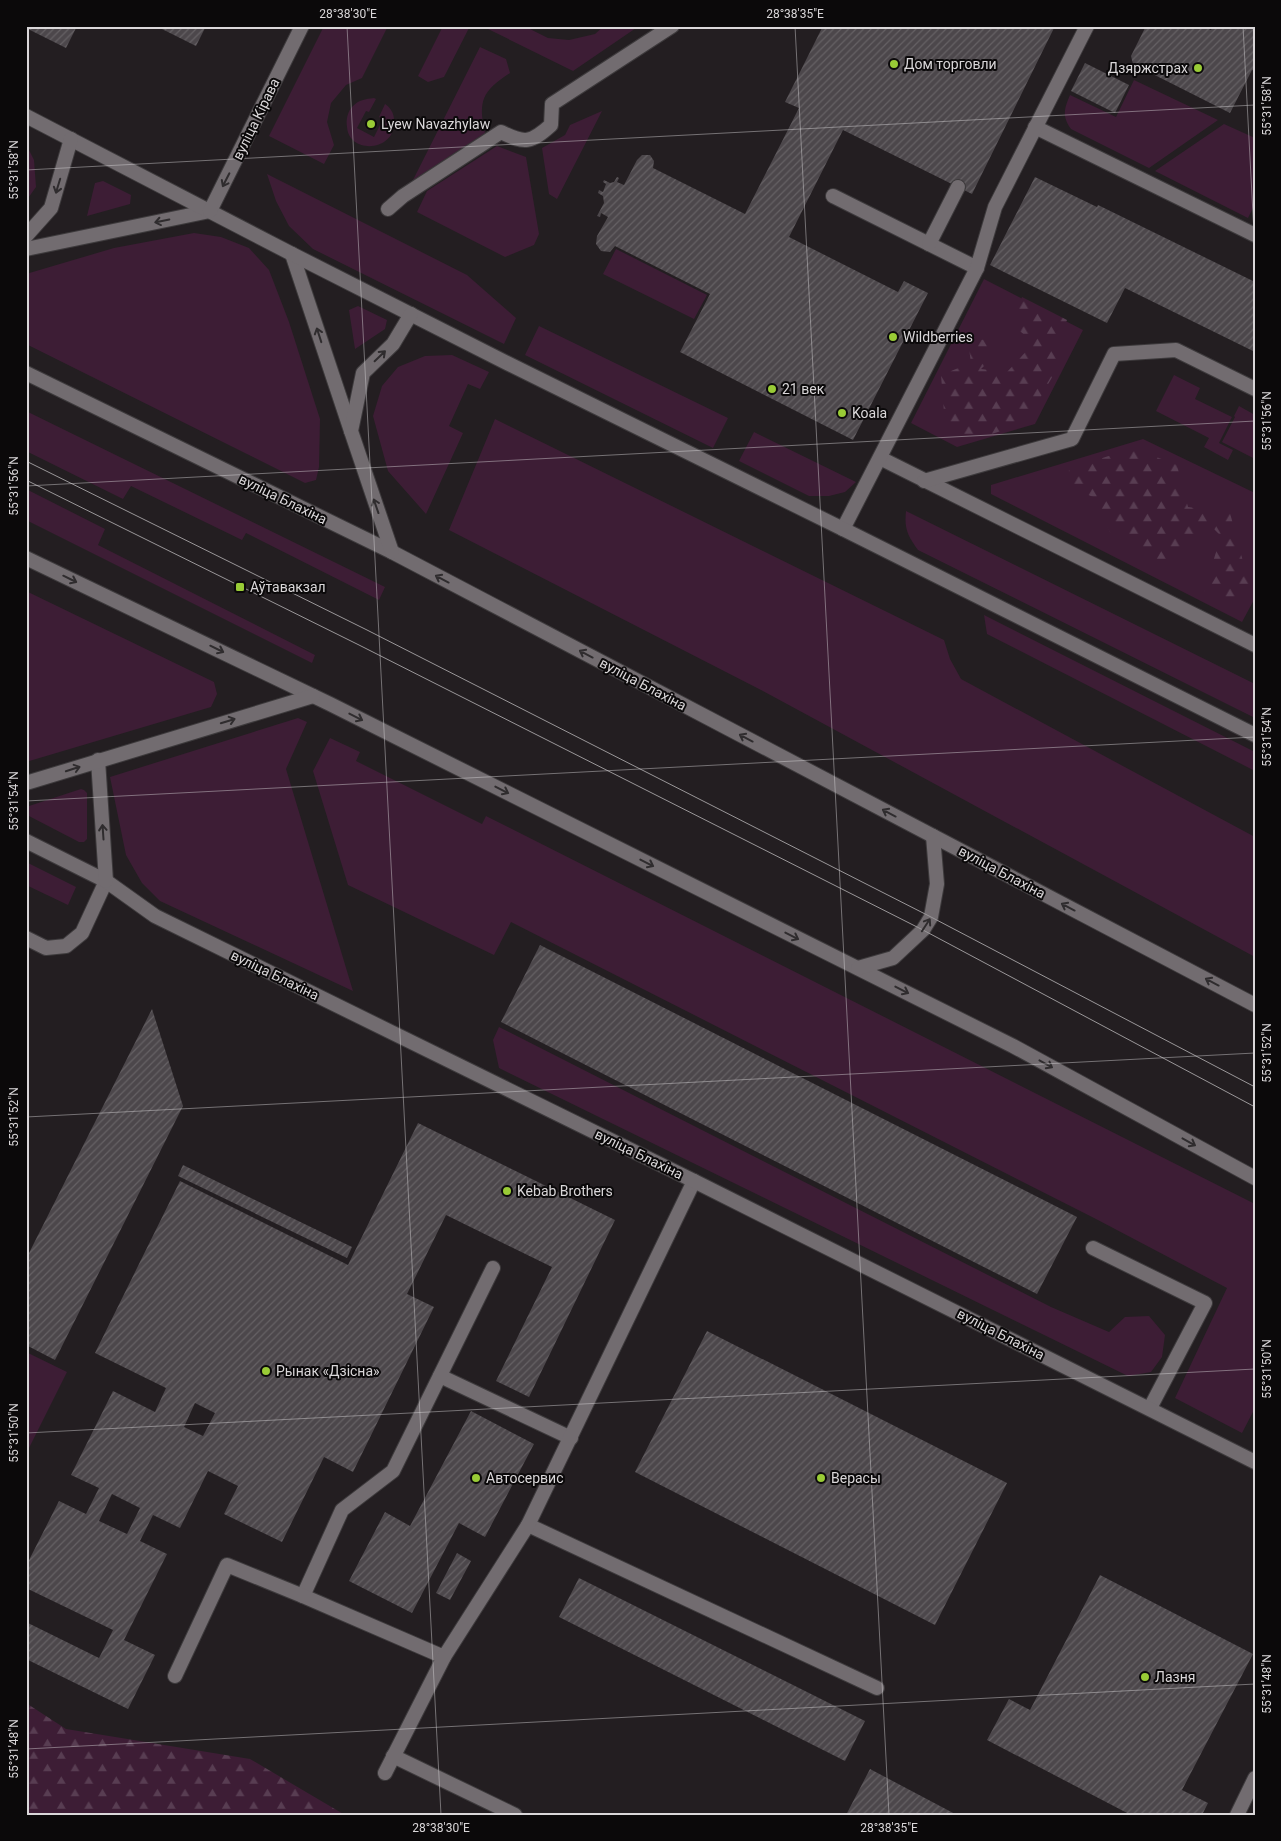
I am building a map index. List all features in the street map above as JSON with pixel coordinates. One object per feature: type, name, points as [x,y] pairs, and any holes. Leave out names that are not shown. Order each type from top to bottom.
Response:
[{"type":"main road","name":"вуліца Кірава","points":[[210,211],[302,26]]},
{"type":"main road","points":[[388,209],[403,196],[501,132],[518,141],[536,138],[551,125],[552,104],[672,26]]},
{"type":"main road","points":[[843,529],[977,268],[995,206],[1087,26]]},
{"type":"main road","points":[[26,116],[411,314],[1255,735]]},
{"type":"main road","points":[[1035,127],[1255,235]]},
{"type":"main road","points":[[26,236],[51,208],[71,139]]},
{"type":"main road","points":[[929,244],[958,187]]},
{"type":"main road","points":[[833,196],[977,268]]},
{"type":"main road","points":[[26,249],[210,211]]},
{"type":"main road","points":[[292,254],[392,552]]},
{"type":"main road","points":[[351,431],[363,373],[393,344],[411,314]]},
{"type":"main road","points":[[924,481],[1072,440],[1114,354],[1176,350],[1255,389]]},
{"type":"main road","name":"вуліца Блахіна","points":[[26,373],[392,552],[1255,1005]]},
{"type":"main road","points":[[880,458],[1255,645]]},
{"type":"main road","points":[[26,558],[313,696],[858,968],[1012,1046],[1255,1178]]},
{"type":"main road","points":[[26,783],[313,696]]},
{"type":"main road","points":[[26,938],[46,948],[66,946],[82,933],[106,881],[98,760]]},
{"type":"main road","points":[[858,968],[893,958],[923,930],[931,917],[937,884],[933,836]]},
{"type":"main road","name":"вуліца Блахіна","points":[[26,840],[106,881],[155,916],[694,1181],[1255,1462]]},
{"type":"main road","points":[[385,1772],[444,1658],[528,1525],[694,1181]]},
{"type":"main road","points":[[1093,1248],[1205,1303],[1150,1408]]},
{"type":"main road","points":[[303,1596],[342,1510],[393,1472],[493,1268]]},
{"type":"main road","points":[[440,1376],[570,1438]]},
{"type":"main road","points":[[528,1525],[877,1688]]},
{"type":"main road","points":[[174,1676],[227,1565],[444,1658]]},
{"type":"main road","points":[[393,1756],[515,1815]]},
{"type":"main road","points":[[1237,1815],[1254,1782]]},
{"type":"green space","points":[[324,26],[388,26],[362,78],[346,85],[331,103],[327,122],[334,145],[324,164],[269,136]]},
{"type":"green space","points":[[443,26],[470,26],[444,77],[428,82],[418,76]]},
{"type":"green space","points":[[489,26],[524,26],[548,38],[569,40],[595,34],[604,26],[639,26],[573,71],[488,29]]},
{"type":"green space","points":[[480,47],[506,59],[510,73],[493,85],[484,98],[482,113],[485,133],[413,180]]},
{"type":"green space","points":[[1134,80],[1218,120],[1149,168],[1071,129],[1065,116],[1066,104],[1070,95],[1116,117]]},
{"type":"green space","points":[[376,99],[369,112],[366,111],[357,128],[374,137],[383,119],[379,117],[385,104],[393,116],[393,131],[388,139],[381,144],[364,146],[350,136],[347,127],[347,116],[351,108],[358,102]]},
{"type":"green space","points":[[602,111],[557,199],[549,194],[542,148],[565,135],[570,125]]},
{"type":"green space","points":[[1224,124],[1255,138],[1255,204],[1248,218],[1155,171]]},
{"type":"green space","points":[[26,144],[34,160],[36,187],[26,201]]},
{"type":"green space","points":[[497,146],[526,157],[539,234],[534,245],[505,257],[417,212],[427,191]]},
{"type":"green space","points":[[267,174],[467,275],[516,318],[504,344],[313,249],[289,226],[276,201]]},
{"type":"green space","points":[[103,181],[131,195],[130,204],[87,216],[95,183]]},
{"type":"green space","points":[[194,233],[221,237],[249,248],[269,270],[289,322],[320,419],[319,467],[316,480],[305,483],[26,344],[26,274],[114,248]]},
{"type":"green space","points":[[616,249],[707,295],[694,319],[603,274]]},
{"type":"green space","points":[[984,279],[1083,330],[1035,424],[957,447],[911,423]]},
{"type":"green space","points":[[1022,297],[1067,320],[1058,341],[1063,358],[1026,423],[964,443],[945,425],[941,375],[971,363],[968,341],[991,339],[989,361],[981,369],[1007,372],[1034,343],[1014,326]]},
{"type":"green space","points":[[358,306],[387,320],[385,329],[355,349],[349,310]]},
{"type":"green space","points":[[539,326],[728,418],[713,448],[525,355]]},
{"type":"green space","points":[[452,355],[489,372],[480,389],[468,384],[449,426],[463,433],[426,514],[388,471],[373,416],[382,386],[398,367],[425,356]]},
{"type":"green space","points":[[1174,375],[1200,388],[1195,399],[1232,417],[1219,443],[1233,450],[1228,460],[1204,447],[1209,438],[1156,411]]},
{"type":"green space","points":[[1239,406],[1255,415],[1255,459],[1222,442]]},
{"type":"green space","points":[[26,411],[385,587],[379,600],[246,533],[242,540],[131,486],[123,499],[26,451]]},
{"type":"green space","points":[[495,419],[944,640],[950,659],[961,679],[1255,837],[1255,957],[761,690],[449,530]]},
{"type":"green space","points":[[754,432],[856,482],[845,492],[829,496],[809,496],[739,461]]},
{"type":"green space","points":[[1143,439],[1255,493],[1255,598],[1242,622],[991,494],[991,485]]},
{"type":"green space","points":[[1133,448],[1177,465],[1188,507],[1230,513],[1249,584],[1234,607],[1204,591],[1221,536],[1212,527],[1162,565],[1110,532],[1093,497],[1068,486],[1069,469]]},
{"type":"green space","points":[[26,489],[105,529],[98,545],[315,655],[312,663],[26,520]]},
{"type":"green space","points":[[906,511],[1255,684],[1255,718],[918,550],[908,532]]},
{"type":"green space","points":[[26,591],[214,682],[217,694],[211,707],[26,762]]},
{"type":"green space","points":[[984,615],[1255,752],[1255,771],[987,634]]},
{"type":"green space","points":[[298,718],[307,722],[286,769],[353,991],[160,901],[142,883],[126,855],[110,777]]},
{"type":"green space","points":[[330,738],[360,752],[356,761],[482,824],[486,816],[1255,1204],[1255,1408],[1242,1433],[1175,1398],[1227,1288],[1096,1219],[511,922],[494,955],[348,885],[313,771]]},
{"type":"green space","points":[[81,789],[87,793],[87,839],[84,842],[79,842],[27,815],[26,807]]},
{"type":"green space","points":[[26,862],[76,887],[68,905],[26,885]]},
{"type":"green space","points":[[499,1027],[1051,1307],[1109,1332],[1125,1317],[1149,1316],[1165,1335],[1162,1357],[1151,1372],[1128,1376],[499,1068],[493,1040]]},
{"type":"green space","points":[[26,1352],[67,1372],[26,1454]]},
{"type":"green space","points":[[26,1703],[66,1729],[250,1759],[345,1815],[26,1815]]},
{"type":"building","points":[[26,26],[77,26],[66,48],[26,28]]},
{"type":"building","points":[[156,26],[206,26],[196,46]]},
{"type":"building","points":[[823,26],[1055,26],[972,194],[843,130],[789,237],[898,292],[904,281],[928,293],[853,440],[680,352],[710,294],[615,246],[610,252],[601,251],[596,244],[597,236],[608,217],[601,213],[600,217],[597,216],[604,203],[603,196],[598,193],[599,190],[603,192],[606,184],[603,182],[604,180],[610,183],[614,182],[617,177],[619,178],[617,182],[624,185],[637,160],[642,155],[650,155],[654,161],[653,168],[745,214],[799,108],[785,102]]},
{"type":"building","name":"Дзяржстрах","points":[[1146,26],[1203,26],[1211,30],[1213,26],[1255,26],[1255,71],[1252,70],[1230,113],[1133,64],[1131,56]]},
{"type":"building","points":[[1085,63],[1129,85],[1115,113],[1071,91]]},
{"type":"building","points":[[1035,177],[1097,207],[1098,205],[1255,282],[1255,352],[1125,288],[1107,323],[990,265]]},
{"type":"building","points":[[540,945],[1077,1217],[1037,1294],[501,1022]]},
{"type":"building","points":[[152,1009],[183,1106],[55,1360],[26,1345],[26,1259]]},
{"type":"building","points":[[418,1123],[615,1220],[529,1397],[496,1381],[552,1267],[446,1215],[407,1294],[434,1307],[353,1472],[324,1457],[282,1542],[224,1514],[238,1486],[208,1471],[180,1528],[153,1515],[140,1541],[167,1554],[124,1640],[155,1655],[128,1709],[26,1659],[26,1622],[99,1658],[113,1630],[26,1588],[26,1566],[59,1501],[86,1514],[99,1488],[71,1475],[113,1391],[155,1412],[166,1388],[95,1353],[180,1181],[348,1265]],"holes":[[[195,1403],[215,1413],[203,1436],[184,1427]],[[112,1494],[140,1508],[127,1534],[99,1521]]]},
{"type":"building","points":[[183,1165],[352,1247],[347,1258],[178,1176]]},
{"type":"building","name":"Верасы","points":[[707,1331],[1007,1483],[935,1625],[635,1472]]},
{"type":"building","name":"Автосервис","points":[[471,1411],[534,1444],[485,1537],[459,1523],[412,1613],[349,1581],[385,1512],[410,1526]]},
{"type":"building","points":[[457,1553],[471,1561],[450,1600],[436,1593]]},
{"type":"building","name":"Лазня","points":[[1100,1575],[1253,1654],[1182,1790],[1208,1803],[1202,1815],[1131,1815],[987,1740],[1009,1699],[1030,1710]]},
{"type":"building","points":[[579,1578],[865,1721],[845,1761],[559,1617]]},
{"type":"building","points":[[870,1769],[957,1815],[846,1815]]},
{"type":"tram line","points":[[26,461],[367,630],[931,917],[1255,1087]]},
{"type":"tram line","points":[[26,480],[359,645],[923,930],[1255,1107]]},
{"type":"place","name":"Дом торговли","points":[[894,64]]},
{"type":"place","name":"Дзяржстрах","points":[[1198,68]]},
{"type":"place","name":"Lyew Navazhylaw","points":[[371,124]]},
{"type":"place","name":"Wildberries","points":[[893,337]]},
{"type":"place","name":"21 век","points":[[772,389]]},
{"type":"place","name":"Koala","points":[[842,413]]},
{"type":"place","name":"Аўтавакзал","points":[[240,587]]},
{"type":"place","name":"Kebab Brothers","points":[[507,1191]]},
{"type":"place","name":"Рынак «Дзісна»","points":[[266,1371]]},
{"type":"place","name":"Автосервис","points":[[476,1478]]},
{"type":"place","name":"Верасы","points":[[821,1478]]},
{"type":"place","name":"Лазня","points":[[1145,1677]]}]
